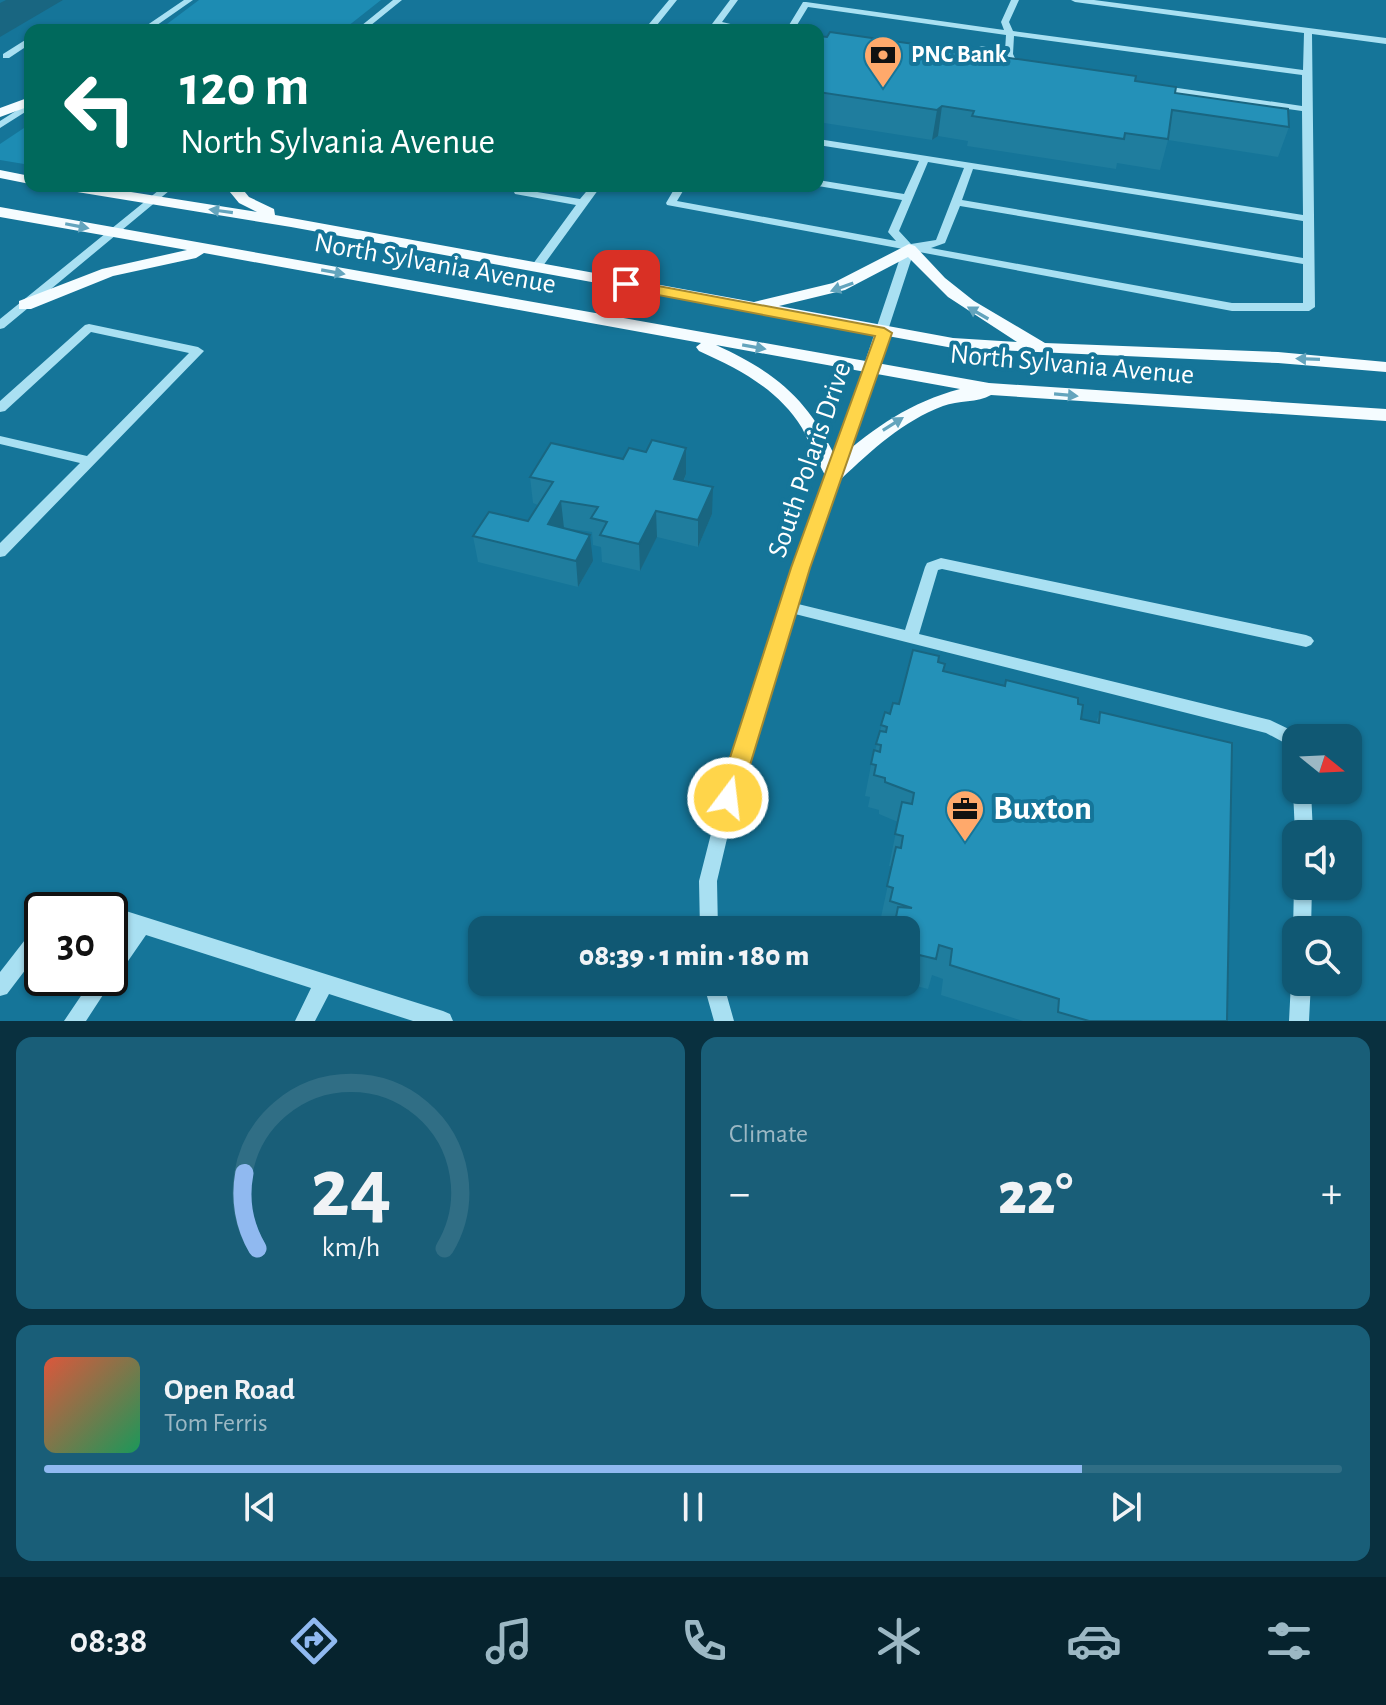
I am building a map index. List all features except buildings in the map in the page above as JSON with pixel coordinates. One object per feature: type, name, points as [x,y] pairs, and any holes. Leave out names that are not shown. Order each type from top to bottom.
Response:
[{"type":"main road","points":[[0,113],[24,105]]},
{"type":"main road","points":[[0,174],[24,179]]},
{"type":"main road","name":"North Sylvania Avenue","points":[[99,192],[291,222],[884,333],[953,343],[1046,350],[1320,359],[1386,367]]},
{"type":"main road","points":[[237,192],[244,200],[291,222]]},
{"type":"main road","name":"North Sylvania Avenue","points":[[0,212],[989,389],[1386,415]]},
{"type":"main road","points":[[746,307],[818,295],[851,284],[909,249],[934,280],[969,309],[1046,350]]},
{"type":"main road","points":[[25,305],[108,272],[213,251]]},
{"type":"main road","points":[[674,333],[753,368],[793,399],[813,427],[834,474],[888,425],[933,402],[975,393],[1035,392]]},
{"type":"street","points":[[153,24],[189,0]]},
{"type":"street","points":[[368,24],[398,0]]},
{"type":"street","points":[[653,24],[673,0]]},
{"type":"street","points":[[716,24],[734,0]]},
{"type":"street","points":[[1015,0],[1005,22],[1010,33],[1010,68],[1028,69]]},
{"type":"street","points":[[1075,0],[1386,41]]},
{"type":"street","points":[[794,24],[806,4],[1307,73]]},
{"type":"street","points":[[677,192],[671,203],[909,249],[1232,307],[1309,307],[1308,31]]},
{"type":"street","points":[[6,56],[24,44]]},
{"type":"street","points":[[961,59],[966,52],[984,49],[1009,54]]},
{"type":"street","points":[[946,57],[961,59]]},
{"type":"street","points":[[961,59],[965,67],[980,70]]},
{"type":"street","points":[[1153,87],[1307,109]]},
{"type":"street","points":[[0,125],[24,107]]},
{"type":"street","points":[[824,143],[1309,219]]},
{"type":"street","points":[[909,249],[893,232],[925,158]]},
{"type":"street","points":[[909,249],[940,243],[970,165]]},
{"type":"street","points":[[824,184],[907,198]]},
{"type":"street","points":[[0,325],[162,192]]},
{"type":"street","points":[[519,192],[583,203]]},
{"type":"street","points":[[536,268],[591,192]]},
{"type":"street","points":[[956,202],[1309,262]]},
{"type":"street","name":"South Polaris Drive","points":[[709,916],[708,881],[735,771],[788,607],[884,333],[909,249]]},
{"type":"street","points":[[0,408],[89,328],[198,351],[0,552]]},
{"type":"street","points":[[0,440],[89,461]]},
{"type":"street","points":[[911,636],[932,567],[941,563],[1306,641]]},
{"type":"street","points":[[788,607],[1270,727],[1282,733]]},
{"type":"street","points":[[128,921],[443,1021]]},
{"type":"street","points":[[128,945],[142,925]]},
{"type":"street","points":[[0,987],[24,956]]},
{"type":"street","points":[[305,1021],[324,983]]},
{"type":"street","points":[[74,1021],[91,996]]},
{"type":"street","points":[[716,996],[721,1020]]},
{"type":"street","points":[[1299,1021],[1300,996]]},
{"type":"shaded area","points":[[199,0],[381,0],[351,24],[167,24]]},
{"type":"shaded area","points":[[24,128],[24,164],[0,160],[0,144]]},
{"type":"place","name":"PNC Bank","points":[[883,89]]},
{"type":"place","name":"Buxton","points":[[965,843]]},
{"type":"route","points":[[626,284],[884,333],[801,568],[728,798]]}]
